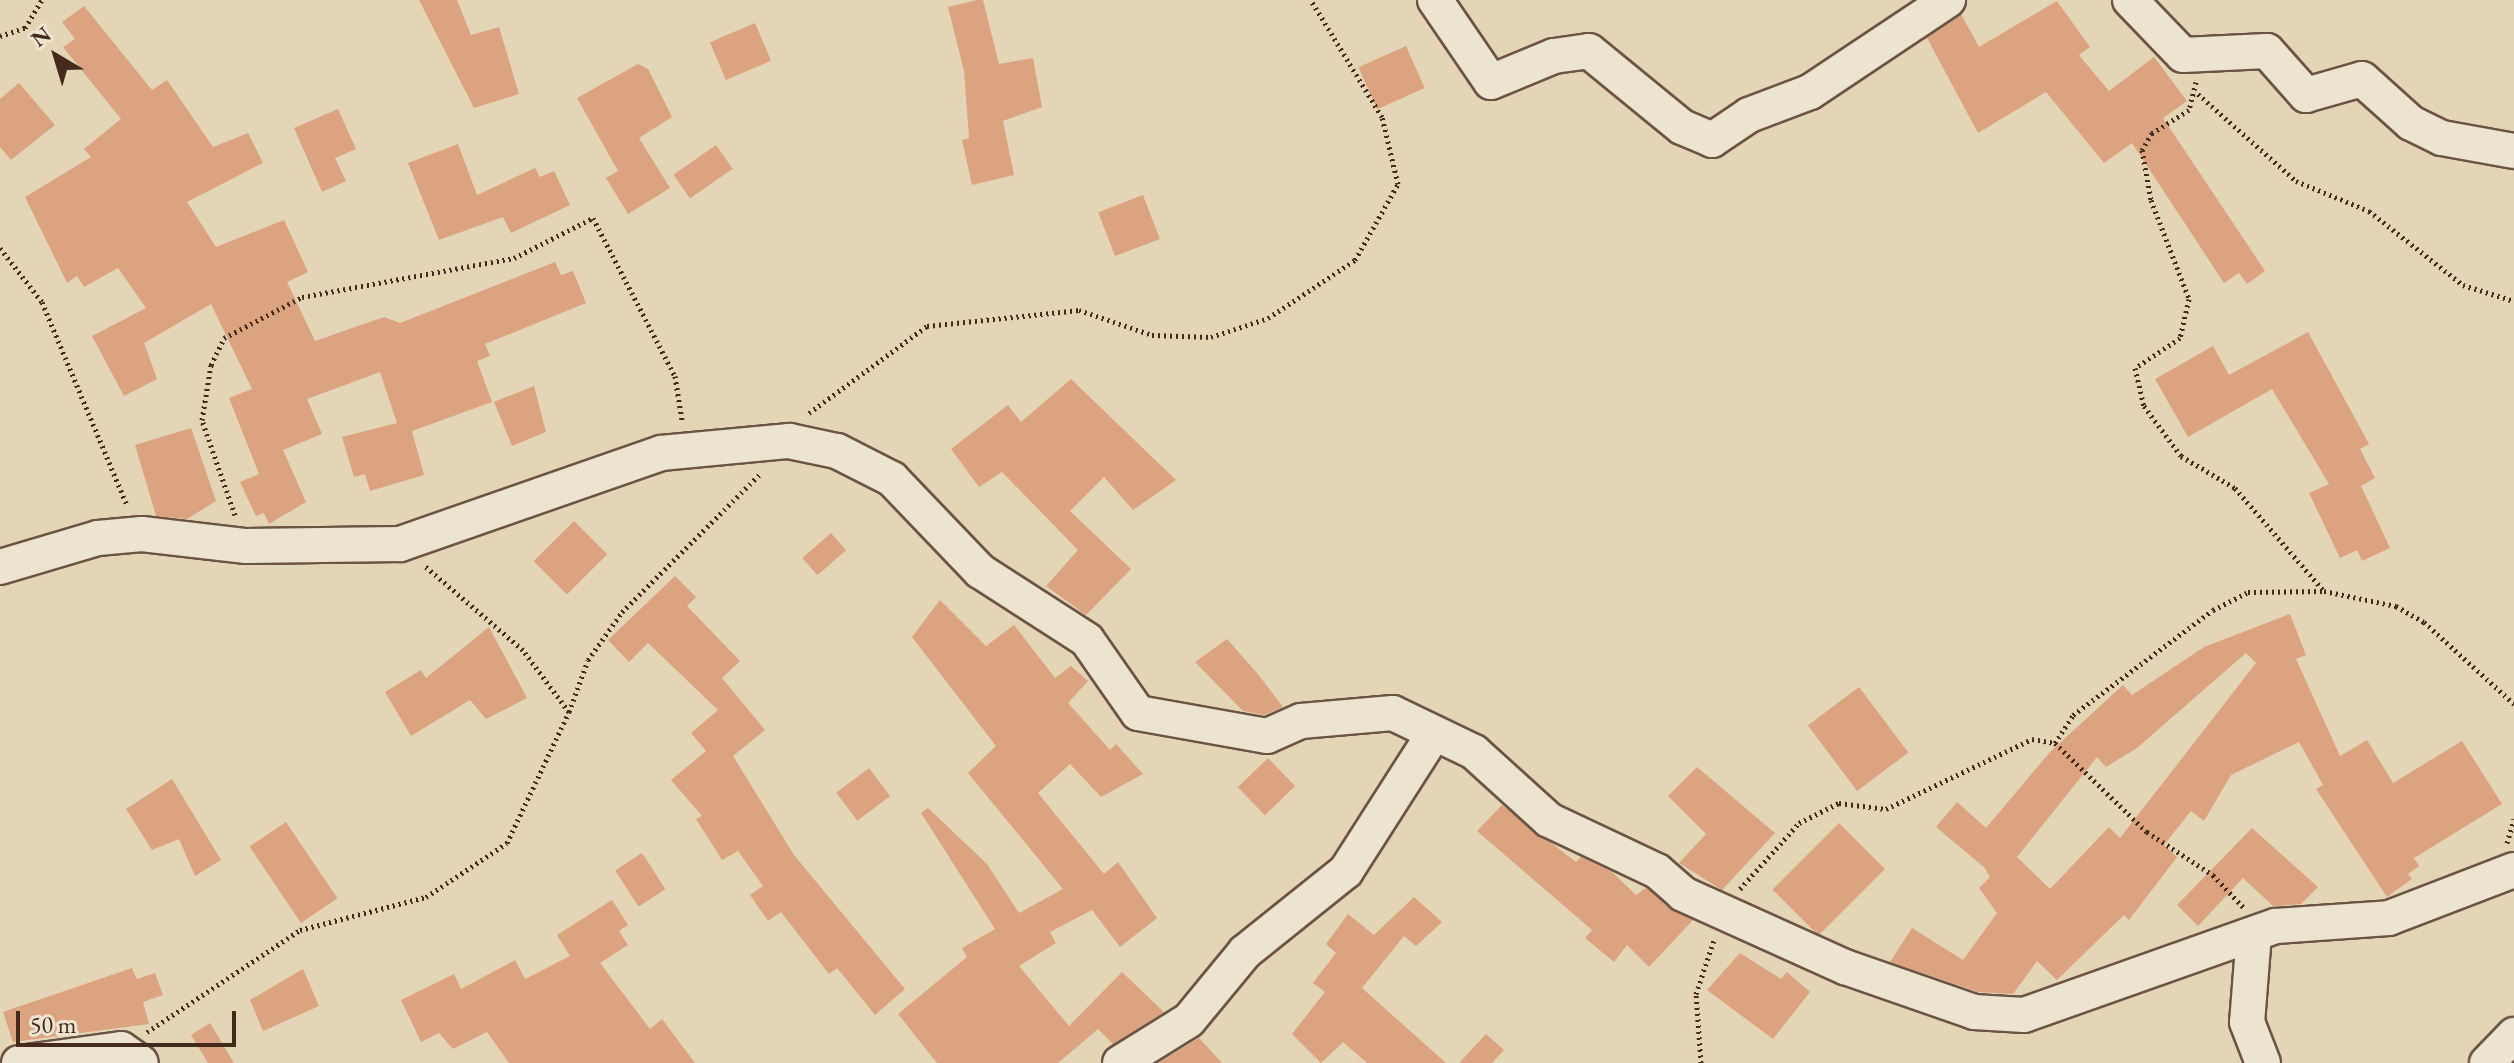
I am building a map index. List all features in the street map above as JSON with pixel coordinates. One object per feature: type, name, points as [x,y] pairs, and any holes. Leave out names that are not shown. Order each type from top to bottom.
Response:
[{"type":"street","points":[[1435,0],[1491,82],[1554,56],[1589,51],[1682,127],[1712,140],[1749,115],[1810,92],[1948,0]]},
{"type":"street","points":[[2130,0],[2183,55],[2267,51],[2306,95],[2362,79],[2411,123],[2442,138],[2514,151]]},
{"type":"street","points":[[0,567],[98,538],[142,534],[246,546],[400,544],[687,448],[789,441],[837,451],[892,479],[980,571],[1087,640],[1138,713],[1267,736],[1301,721],[1393,713],[1433,735],[1474,752],[1549,820],[1591,846],[1657,871],[1683,894],[1845,967],[1974,1012],[2024,1015],[2265,930],[2389,918],[2514,870]]},
{"type":"street","points":[[1120,1063],[1189,1020],[1245,952],[1346,871],[1433,735]]},
{"type":"street","points":[[2263,1063],[2247,1022],[2265,930]]},
{"type":"street","points":[[2487,1063],[2514,1035]]},
{"type":"street","points":[[19,1063],[131,1056]]},
{"type":"path","points":[[0,36],[25,28],[42,0]]},
{"type":"path","points":[[131,1056],[300,930],[426,897],[507,843],[569,712],[588,660],[622,612],[663,564],[743,497],[808,413],[927,326],[1079,310],[1152,335],[1211,337],[1268,318],[1355,260],[1398,184],[1382,117],[1311,0]]},
{"type":"path","points":[[2183,55],[2198,94],[2296,181],[2369,211],[2463,285],[2514,301]]},
{"type":"path","points":[[2198,94],[2142,150],[2151,200],[2189,299],[2180,338],[2135,368],[2144,406],[2181,456],[2235,488],[2324,591]]},
{"type":"path","points":[[246,546],[202,420],[211,365],[224,338],[302,297],[514,258],[593,218],[675,376],[687,448]]},
{"type":"path","points":[[0,248],[42,302],[142,534]]},
{"type":"path","points":[[400,544],[523,650],[569,712]]},
{"type":"path","points":[[2055,743],[2073,715],[2213,610],[2248,592],[2324,591],[2396,606],[2424,622],[2514,704]]},
{"type":"path","points":[[1701,1063],[1696,994],[1724,911],[1799,823],[1839,803],[1886,809],[2032,739],[2055,743],[2147,832],[2265,930]]},
{"type":"building","points":[[419,0],[457,0],[471,35],[499,27],[519,94],[474,108]]},
{"type":"building","points":[[983,0],[999,64],[1033,58],[1042,107],[1003,121],[1014,175],[972,185],[962,140],[969,138],[964,71],[948,7]]},
{"type":"building","points":[[2057,1],[2090,47],[2079,55],[2109,91],[2154,57],[2187,101],[2163,118],[2265,271],[2247,284],[2239,273],[2224,283],[2132,143],[2104,163],[2046,92],[1978,133],[1927,38],[1961,14],[1979,47]]},
{"type":"building","points":[[84,6],[152,90],[167,80],[213,147],[248,133],[263,163],[187,202],[216,247],[284,220],[308,272],[287,282],[315,341],[384,317],[400,323],[555,262],[561,275],[573,271],[586,303],[485,344],[490,356],[477,361],[492,402],[412,431],[424,475],[370,491],[365,474],[354,477],[342,437],[397,423],[380,372],[307,399],[322,434],[283,450],[306,502],[269,524],[264,513],[256,516],[240,482],[259,474],[229,398],[252,389],[211,304],[144,343],[157,379],[124,396],[92,336],[146,308],[118,268],[84,287],[77,276],[67,283],[25,197],[91,157],[84,149],[121,119],[63,47],[75,39],[62,22]]},
{"type":"building","points":[[755,23],[771,61],[726,80],[710,42]]},
{"type":"building","points":[[1406,46],[1425,88],[1377,109],[1358,67]]},
{"type":"building","points":[[638,64],[648,69],[672,117],[639,138],[670,188],[628,214],[606,178],[618,171],[577,98]]},
{"type":"building","points":[[19,83],[55,125],[11,160],[0,147],[0,99]]},
{"type":"building","points":[[338,109],[356,149],[335,158],[346,181],[322,192],[294,128]]},
{"type":"building","points":[[458,144],[477,195],[535,168],[540,177],[554,171],[570,205],[511,233],[503,217],[439,240],[408,163]]},
{"type":"building","points":[[716,145],[733,169],[690,199],[673,175]]},
{"type":"building","points":[[1143,195],[1160,239],[1115,256],[1098,212]]},
{"type":"building","points":[[2308,332],[2369,444],[2360,449],[2375,478],[2361,486],[2390,548],[2362,561],[2357,550],[2340,558],[2309,493],[2329,484],[2272,389],[2188,437],[2155,379],[2213,346],[2229,375]]},
{"type":"building","points":[[1071,379],[1176,480],[1133,510],[1104,477],[1070,511],[1131,569],[1086,615],[1046,586],[1078,550],[1002,472],[979,487],[951,449],[1008,405],[1021,422]]},
{"type":"building","points":[[534,386],[546,432],[512,446],[494,402]]},
{"type":"building","points":[[191,428],[216,501],[187,519],[156,516],[135,445]]},
{"type":"building","points":[[574,521],[607,554],[567,595],[534,561]]},
{"type":"building","points":[[831,533],[846,550],[817,575],[802,558]]},
{"type":"building","points":[[675,576],[696,597],[687,606],[740,661],[722,678],[765,730],[733,756],[794,855],[905,989],[875,1015],[837,968],[829,974],[781,912],[768,921],[750,895],[763,886],[738,851],[722,860],[696,819],[702,816],[671,780],[706,751],[691,733],[718,710],[648,643],[629,662],[608,640]]},
{"type":"building","points":[[940,600],[986,646],[1014,625],[1055,678],[1071,666],[1088,681],[1068,703],[1110,750],[1116,744],[1143,774],[1101,797],[1070,764],[1038,793],[1104,874],[1118,862],[1157,918],[1120,947],[1092,910],[1050,932],[1056,943],[1019,966],[1069,1026],[1122,972],[1164,1012],[1113,1044],[1098,1029],[1058,1063],[937,1063],[898,1014],[967,957],[962,948],[995,929],[921,813],[928,808],[987,864],[1019,913],[1063,889],[968,773],[996,746],[912,637]]},
{"type":"building","points":[[2290,614],[2306,655],[2296,659],[2340,756],[2367,740],[2393,783],[2462,741],[2502,804],[2414,858],[2419,866],[2408,874],[2412,879],[2387,897],[2316,789],[2323,785],[2299,742],[2231,775],[2204,821],[2191,811],[2164,845],[2177,857],[2129,920],[2124,915],[2057,980],[2037,961],[2013,994],[1978,992],[1890,962],[1912,928],[1963,960],[1997,913],[1979,888],[1990,877],[1984,867],[1936,827],[1957,802],[1986,828],[2050,752],[2123,685],[2132,695],[2204,647]],"holes":[[[2246,653],[2256,663],[2120,838],[2109,827],[2050,889],[2017,857],[2097,757],[2106,767],[2137,748]]]},
{"type":"building","points":[[489,627],[527,698],[486,719],[470,700],[411,736],[385,692],[421,670],[426,678]]},
{"type":"building","points":[[1227,639],[1283,707],[1264,715],[1243,711],[1195,662]]},
{"type":"building","points":[[1859,687],[1908,752],[1857,791],[1808,726]]},
{"type":"building","points":[[1268,758],[1295,786],[1265,815],[1238,787]]},
{"type":"building","points":[[1697,767],[1775,833],[1722,890],[1679,863],[1706,834],[1668,796]]},
{"type":"building","points":[[869,768],[890,796],[857,821],[836,793]]},
{"type":"building","points":[[172,779],[221,860],[195,876],[179,839],[152,850],[126,809]]},
{"type":"building","points":[[1502,805],[1576,862],[1581,857],[1612,872],[1636,895],[1646,888],[1693,920],[1649,967],[1627,945],[1614,962],[1585,938],[1592,930],[1477,831]]},
{"type":"building","points":[[286,822],[337,898],[301,923],[250,847]]},
{"type":"building","points":[[1839,823],[1885,869],[1818,935],[1773,889]]},
{"type":"building","points":[[2252,828],[2318,887],[2301,904],[2273,906],[2243,878],[2198,926],[2177,905]]},
{"type":"building","points":[[642,853],[665,889],[639,906],[615,870]]},
{"type":"building","points":[[1414,897],[1442,922],[1416,946],[1404,936],[1362,988],[1446,1063],[1367,1063],[1343,1042],[1321,1063],[1292,1034],[1325,992],[1313,983],[1336,953],[1326,944],[1348,914],[1374,935]]},
{"type":"building","points":[[612,900],[628,925],[619,931],[628,945],[600,963],[650,1029],[662,1019],[695,1063],[509,1063],[487,1032],[453,1049],[439,1033],[421,1042],[401,1000],[454,974],[461,989],[515,960],[525,979],[570,956],[557,935]]},
{"type":"building","points":[[1740,953],[1781,979],[1787,972],[1810,992],[1773,1039],[1707,990]]},
{"type":"building","points":[[132,968],[137,979],[155,973],[163,995],[143,1002],[149,1024],[13,1042],[3,1012]]},
{"type":"building","points":[[303,969],[319,1006],[263,1031],[250,1000]]},
{"type":"building","points":[[210,1023],[234,1063],[208,1063],[191,1035]]},
{"type":"building","points":[[1486,1034],[1504,1050],[1492,1063],[1459,1063]]},
{"type":"building","points":[[1199,1038],[1222,1063],[1158,1063]]}]
